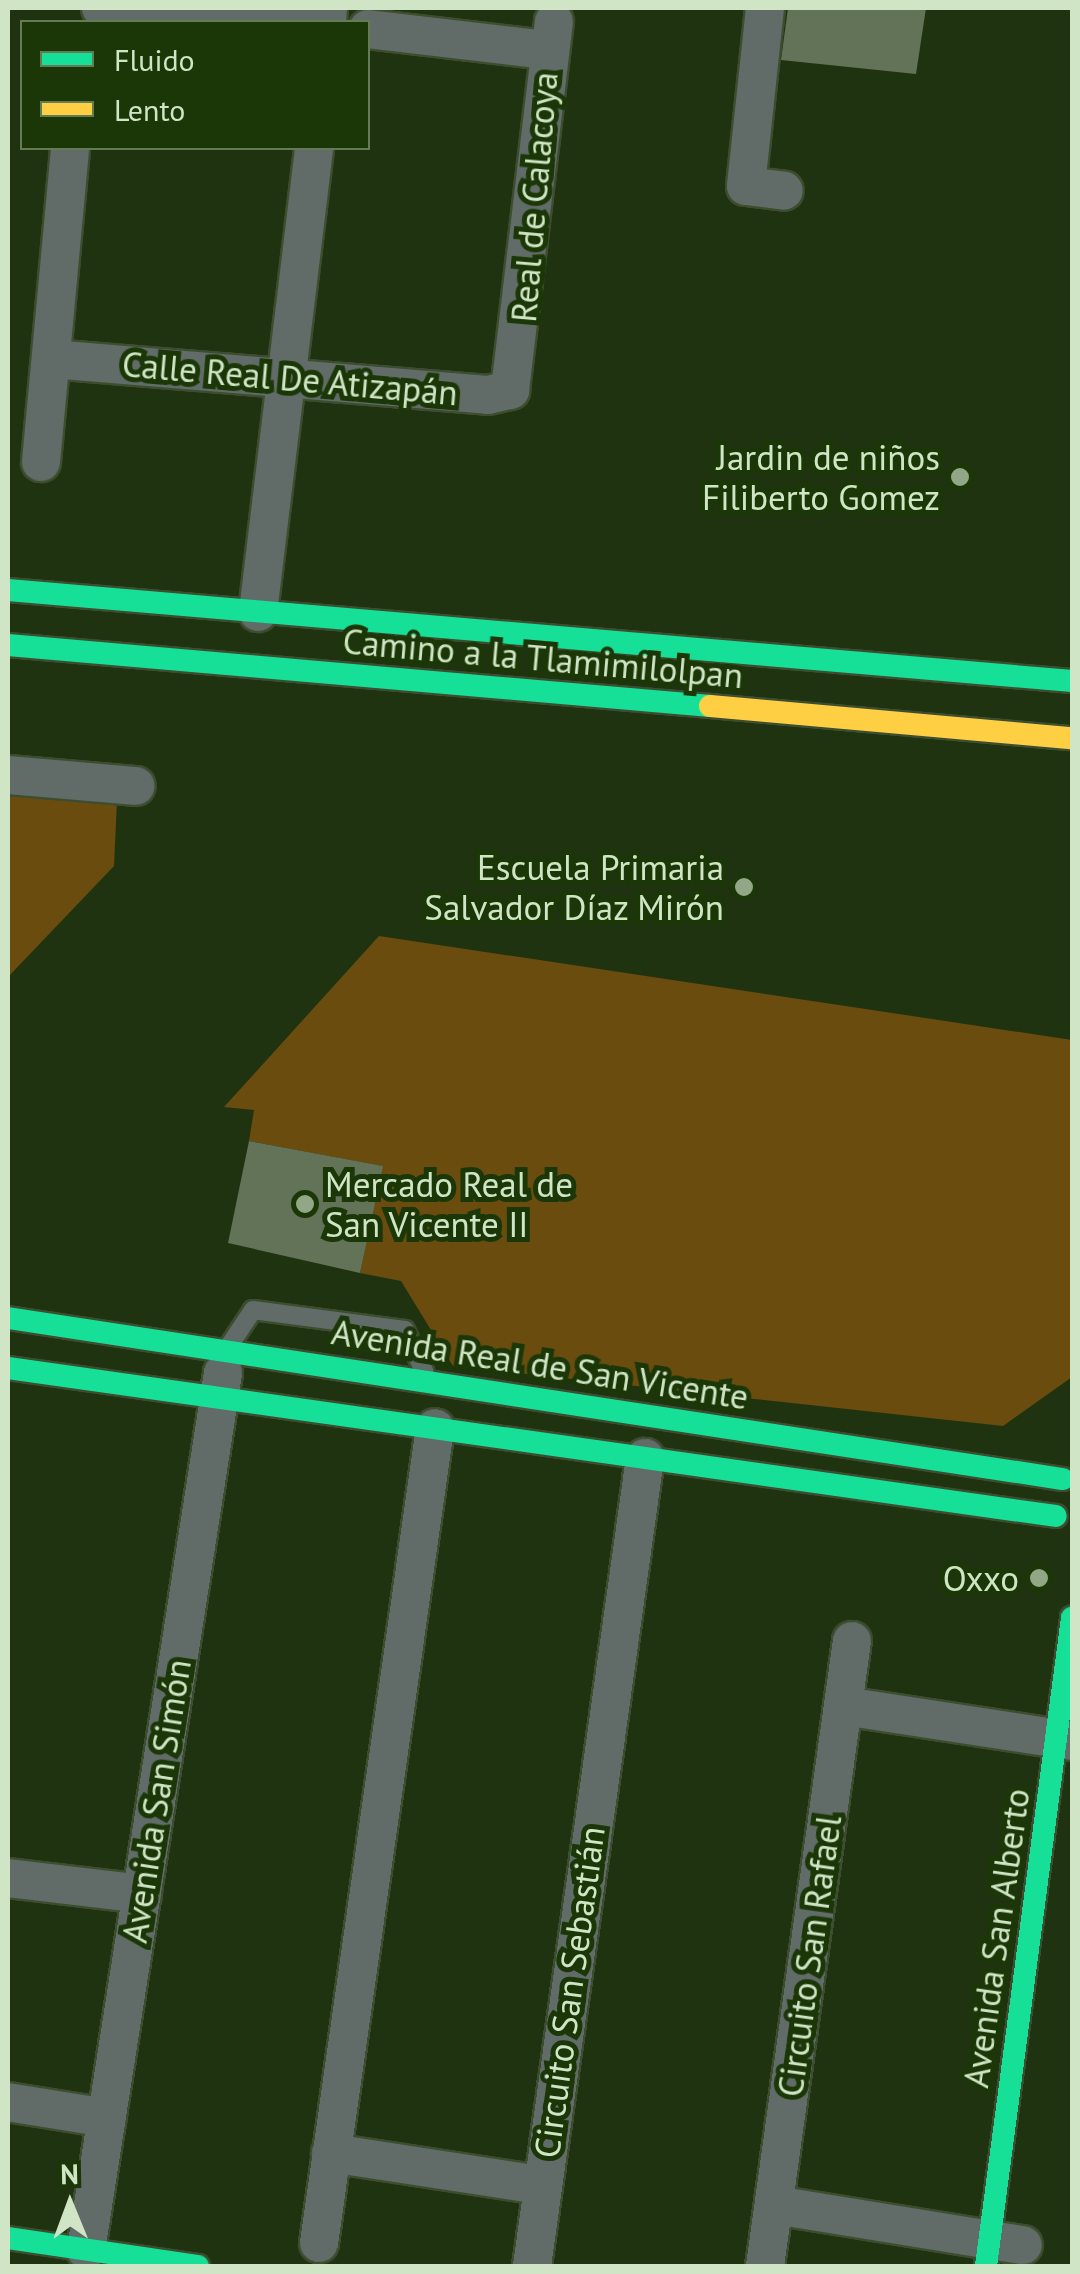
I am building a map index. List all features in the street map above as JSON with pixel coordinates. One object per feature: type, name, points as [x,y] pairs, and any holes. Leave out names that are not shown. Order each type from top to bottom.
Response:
[{"type":"street","points":[[102,8],[270,20]]},
{"type":"street","points":[[765,8],[746,186],[784,191]]},
{"type":"street","name":"Real de Calacoya","points":[[370,29],[550,36],[518,373]]},
{"type":"street","points":[[40,462],[70,150]]},
{"type":"street","points":[[258,612],[290,377],[314,150]]},
{"type":"street","name":"Calle Real De Atizapán","points":[[50,359],[488,395],[510,390],[518,373]]},
{"type":"street","name":"Camino a la Tlamimilolpan","points":[[8,590],[1072,681]]},
{"type":"street","name":"Camino a la Tlamimilolpan","points":[[8,645],[1072,738]]},
{"type":"street","points":[[8,775],[136,786]]},
{"type":"street","name":"Avenida Real de San Vicente","points":[[8,1318],[1068,1472]]},
{"type":"street","name":"Avenida San Simón","points":[[86,2250],[226,1351]]},
{"type":"street","points":[[8,1368],[1056,1516]]},
{"type":"street","points":[[319,2243],[435,1428]]},
{"type":"street","name":"Circuito San Sebastián","points":[[331,2153],[541,2184],[645,1458]]},
{"type":"street","points":[[1068,1472],[1056,1516],[1068,1544]]},
{"type":"street","name":"Avenida San Alberto","points":[[1008,2249],[1066,1740],[1072,1618]]},
{"type":"street","name":"Circuito San Rafael","points":[[765,2266],[852,1640]]},
{"type":"street","points":[[844,1706],[1066,1740]]},
{"type":"street","points":[[8,1878],[142,1894]]},
{"type":"street","points":[[8,2102],[107,2118]]},
{"type":"street","points":[[532,2266],[541,2184]]},
{"type":"street","points":[[775,2205],[1008,2249]]},
{"type":"street","points":[[8,2238],[198,2266]]},
{"type":"lane","points":[[226,1351],[253,1310],[405,1330],[429,1382]]},
{"type":"shaded area","points":[[8,792],[117,800],[114,866],[8,977]]},
{"type":"shaded area","points":[[379,936],[1072,1040],[1072,1377],[1003,1426],[453,1366],[401,1281],[360,1273],[382,1166],[249,1141],[254,1110],[224,1107]]},
{"type":"building","points":[[788,8],[926,8],[916,74],[781,60]]},
{"type":"building","name":"Mercado Real de San Vicente II","points":[[249,1141],[383,1166],[360,1273],[228,1243]]},
{"type":"traffic: fast","points":[[8,590],[1072,681]]},
{"type":"traffic: fast","points":[[8,645],[710,706]]},
{"type":"traffic: fast","points":[[8,1318],[1063,1479]]},
{"type":"traffic: fast","points":[[8,1368],[1056,1516]]},
{"type":"traffic: fast","points":[[986,2266],[1072,1618]]},
{"type":"traffic: fast","points":[[8,2238],[198,2266]]},
{"type":"traffic: slow","points":[[710,706],[1072,738]]},
{"type":"place","name":"Jardin de niños Filiberto Gomez","points":[[960,477]]},
{"type":"place","name":"Escuela Primaria Salvador Díaz Mirón","points":[[744,887]]},
{"type":"place","name":"Mercado Real de San Vicente II","points":[[305,1204]]},
{"type":"place","name":"Oxxo","points":[[1039,1578]]}]
